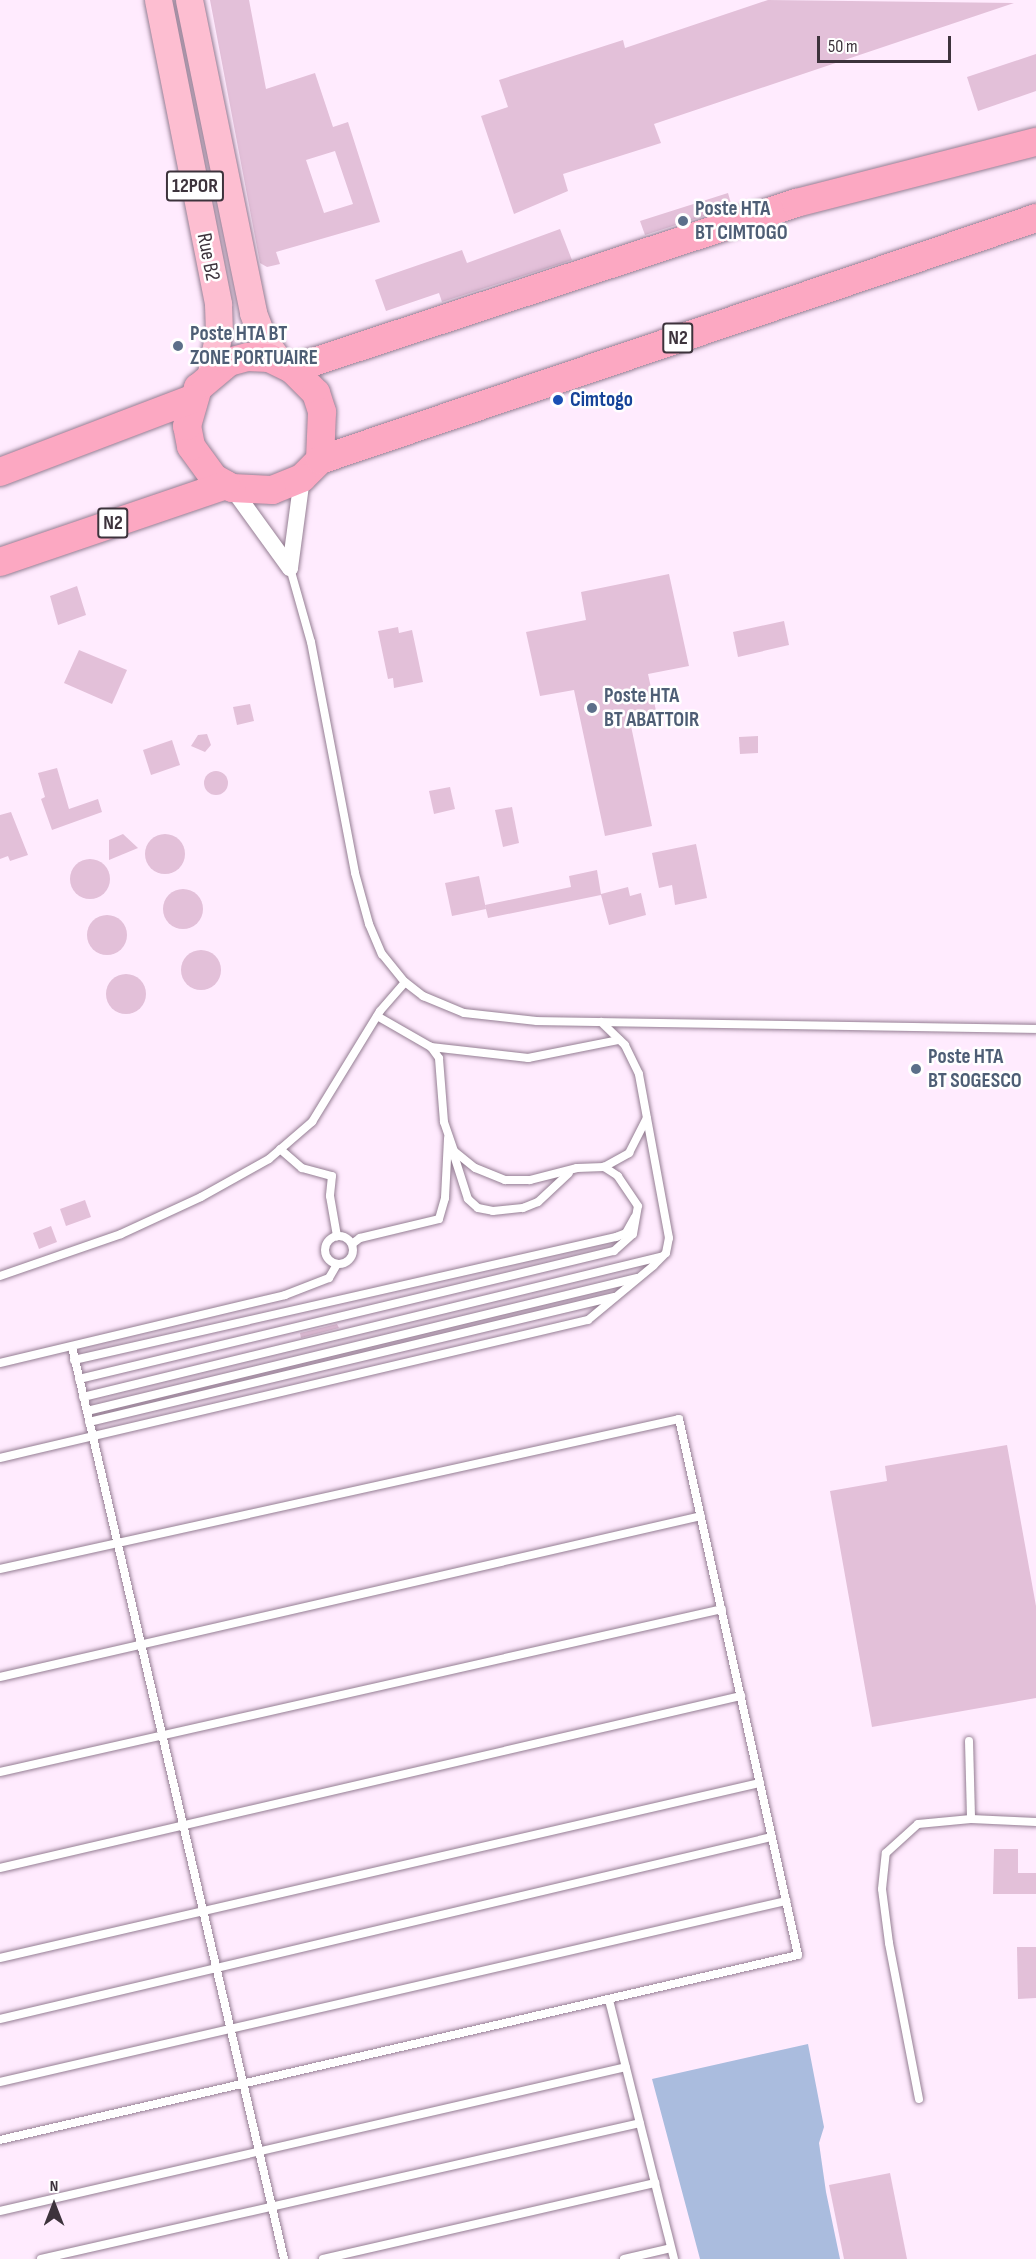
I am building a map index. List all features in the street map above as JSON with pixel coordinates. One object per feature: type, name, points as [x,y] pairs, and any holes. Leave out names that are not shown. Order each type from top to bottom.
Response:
[{"type":"highway","points":[[229,486],[200,464],[190,446],[187,426],[192,399],[212,373],[229,362],[248,357],[286,365],[796,203],[1036,142]]},
{"type":"highway","name":"N2","points":[[0,562],[229,486],[272,490],[311,469],[1036,218]]},
{"type":"highway","points":[[286,365],[316,393],[322,412],[311,469]]},
{"type":"highway","points":[[0,472],[192,399]]},
{"type":"main road","name":"Rue B2","points":[[158,0],[218,304],[219,331],[212,373]]},
{"type":"main road","name":"Rue B2","points":[[189,0],[255,320],[286,365]]},
{"type":"street","points":[[290,568],[311,469]]},
{"type":"street","points":[[229,486],[290,568]]},
{"type":"lane","points":[[290,568],[311,642],[355,873],[369,924],[382,954],[405,982],[423,996],[464,1013],[537,1021],[1036,1029]]},
{"type":"lane","points":[[0,1276],[121,1234],[201,1197],[280,1149],[312,1122],[377,1016],[405,982]]},
{"type":"lane","points":[[377,1016],[431,1047],[528,1058],[619,1040]]},
{"type":"lane","points":[[0,1458],[578,1324],[618,1296],[662,1257],[669,1238],[639,1074],[619,1040],[601,1022]]},
{"type":"lane","points":[[431,1047],[439,1058],[448,1134],[462,1186],[478,1208],[493,1211],[523,1208],[537,1202],[557,1181],[577,1168]]},
{"type":"lane","points":[[448,1134],[454,1151],[492,1178],[530,1180],[577,1168],[604,1167],[629,1153],[647,1117]]},
{"type":"lane","points":[[337,1236],[328,1241],[325,1250],[328,1259],[337,1264],[349,1261],[352,1244],[360,1238],[439,1218],[445,1198],[448,1134]]},
{"type":"lane","points":[[280,1149],[302,1168],[332,1176],[330,1196],[337,1236]]},
{"type":"lane","points":[[79,1379],[614,1251],[633,1234],[638,1206],[618,1176],[604,1167]]},
{"type":"lane","points":[[74,1360],[616,1237],[626,1233],[638,1206]]},
{"type":"lane","points":[[337,1236],[352,1244]]},
{"type":"lane","points":[[83,1397],[662,1257]]},
{"type":"lane","points":[[0,1363],[311,1287],[329,1278],[337,1264]]},
{"type":"lane","points":[[87,1411],[640,1277]]},
{"type":"lane","points":[[89,1422],[618,1296]]},
{"type":"lane","points":[[72,1347],[284,2259]]},
{"type":"lane","points":[[0,1569],[679,1419],[798,1955],[0,2140]]},
{"type":"lane","points":[[0,1677],[701,1516]]},
{"type":"lane","points":[[0,1772],[722,1609]]},
{"type":"lane","points":[[0,1868],[741,1696]]},
{"type":"lane","points":[[969,1741],[971,1819]]},
{"type":"lane","points":[[0,1958],[760,1783]]},
{"type":"lane","points":[[919,2099],[889,1943],[882,1889],[886,1853],[918,1824],[971,1819],[1036,1822]]},
{"type":"lane","points":[[0,2019],[772,1837]]},
{"type":"lane","points":[[0,2082],[786,1901]]},
{"type":"lane","points":[[609,2000],[674,2259]]},
{"type":"lane","points":[[0,2211],[626,2067]]},
{"type":"lane","points":[[41,2259],[640,2122]]},
{"type":"lane","points":[[323,2259],[655,2183]]},
{"type":"lane","points":[[624,2259],[671,2248]]},
{"type":"water","points":[[808,2044],[824,2127],[819,2143],[826,2192],[840,2259],[700,2259],[652,2079]]},
{"type":"building","points":[[210,0],[249,0],[266,89],[315,73],[333,127],[348,122],[380,222],[276,252],[280,264],[267,267],[260,263]],"holes":[[[335,151],[353,204],[324,213],[306,160]]]},
{"type":"building","points":[[768,0],[1014,3],[654,124],[661,143],[563,174],[568,191],[514,214],[481,116],[508,107],[499,80],[623,40],[625,48]]},
{"type":"building","points":[[1036,54],[1036,91],[978,111],[967,77]]},
{"type":"building","points":[[728,193],[732,207],[645,235],[640,221]]},
{"type":"building","points":[[560,229],[572,260],[442,302],[439,293],[386,311],[375,280],[462,250],[467,263]]},
{"type":"building","points":[[669,574],[689,666],[648,674],[658,720],[631,726],[652,826],[605,836],[574,690],[540,696],[526,632],[586,620],[581,592]]},
{"type":"building","points":[[77,586],[86,615],[58,625],[50,596]]},
{"type":"building","points":[[784,621],[789,645],[738,657],[733,632]]},
{"type":"building","points":[[398,627],[399,633],[412,630],[423,682],[394,688],[393,678],[388,679],[378,631]]},
{"type":"building","points":[[79,650],[127,670],[112,704],[64,683]]},
{"type":"building","points":[[250,704],[254,721],[237,725],[233,707]]},
{"type":"building","points":[[207,734],[211,745],[205,752],[191,746],[198,735]]},
{"type":"building","points":[[758,736],[758,753],[740,754],[739,737]]},
{"type":"building","points":[[172,740],[180,765],[151,775],[143,750]]},
{"type":"building","points":[[57,768],[69,809],[98,799],[102,812],[52,830],[41,799],[45,797],[38,773]]},
{"type":"building","points":[[216,771],[221,772],[227,778],[227,788],[221,794],[216,795],[211,794],[205,788],[204,783],[205,778],[211,772]]},
{"type":"building","points":[[450,787],[455,809],[434,814],[429,791]]},
{"type":"building","points":[[512,807],[519,843],[503,847],[495,810]]},
{"type":"building","points":[[11,812],[28,855],[10,861],[8,856],[0,859],[0,815]]},
{"type":"building","points":[[123,834],[138,848],[109,860],[109,840]]},
{"type":"building","points":[[165,834],[179,840],[185,854],[179,868],[165,874],[151,868],[145,854],[151,840]]},
{"type":"building","points":[[696,844],[707,898],[675,905],[672,885],[659,888],[652,853]]},
{"type":"building","points":[[90,859],[98,860],[104,865],[109,871],[109,887],[104,893],[98,898],[90,899],[82,898],[76,893],[71,887],[70,879],[71,871],[76,865],[82,860]]},
{"type":"building","points":[[597,870],[601,894],[628,887],[630,896],[641,893],[646,915],[609,925],[601,895],[488,918],[485,905],[571,887],[569,876]]},
{"type":"building","points":[[479,876],[486,909],[452,916],[445,883]]},
{"type":"building","points":[[183,889],[197,895],[203,909],[197,923],[183,929],[169,923],[163,909],[169,895]]},
{"type":"building","points":[[107,915],[121,921],[127,935],[121,949],[107,955],[93,949],[87,935],[93,921]]},
{"type":"building","points":[[201,950],[215,956],[221,970],[215,984],[201,990],[187,984],[181,970],[187,956]]},
{"type":"building","points":[[126,974],[140,980],[146,994],[140,1008],[126,1014],[112,1008],[106,994],[112,980]]},
{"type":"building","points":[[85,1200],[91,1217],[66,1226],[60,1209]]},
{"type":"building","points":[[51,1226],[57,1242],[39,1249],[33,1233]]},
{"type":"building","points":[[337,1324],[339,1328],[301,1338],[300,1333]]},
{"type":"building","points":[[1007,1445],[1036,1606],[1036,1698],[872,1727],[830,1491],[887,1481],[885,1466]]},
{"type":"building","points":[[994,1849],[1018,1849],[1018,1873],[1036,1873],[1036,1894],[993,1894]]},
{"type":"building","points":[[1017,1947],[1036,1947],[1036,1998],[1018,1999]]},
{"type":"building","points":[[890,2173],[907,2259],[844,2259],[829,2185]]},
{"type":"place","name":"Poste HTA BT CIMTOGO","points":[[683,221]]},
{"type":"place","name":"Poste HTA BT ZONE PORTUAIRE","points":[[178,346]]},
{"type":"place","name":"Cimtogo","points":[[558,400]]},
{"type":"place","name":"Poste HTA BT ABATTOIR","points":[[592,708]]},
{"type":"place","name":"Poste HTA BT SOGESCO","points":[[916,1069]]}]
